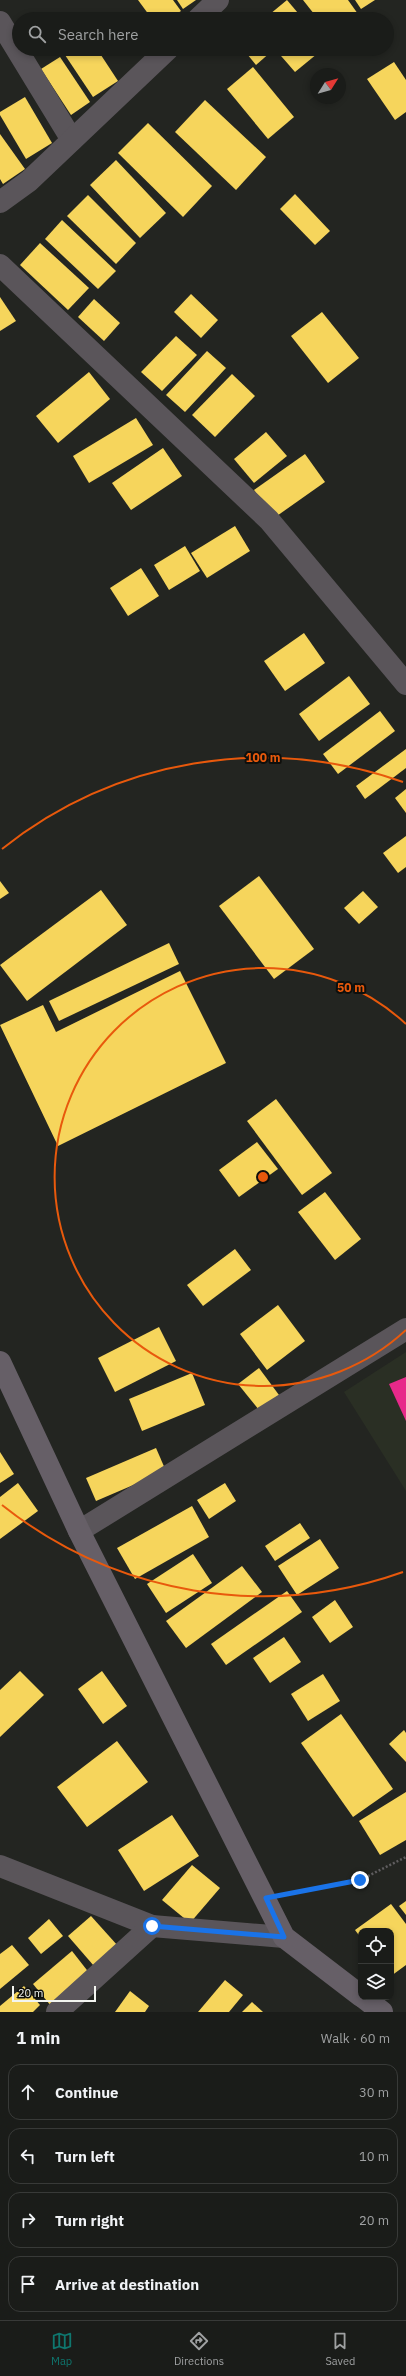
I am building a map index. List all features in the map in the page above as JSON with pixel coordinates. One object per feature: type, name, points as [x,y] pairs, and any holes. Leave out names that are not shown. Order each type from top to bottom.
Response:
[{"type":"main road","points":[[0,1362],[79,1532],[266,1898],[284,1937],[358,1993]]},
{"type":"main road","points":[[367,2000],[382,2012]]},
{"type":"street","points":[[205,12],[218,0]]},
{"type":"street","points":[[0,22],[12,42]]},
{"type":"street","points":[[21,56],[72,140]]},
{"type":"street","points":[[0,202],[29,181],[161,56]]},
{"type":"street","points":[[0,265],[269,520],[406,684]]},
{"type":"street","points":[[79,1532],[406,1329]]},
{"type":"street","points":[[0,1866],[152,1926],[284,1937]]},
{"type":"street","points":[[57,2012],[152,1926]]},
{"type":"path","points":[[266,1898],[360,1880],[406,1857]]},
{"type":"shaded area","points":[[406,1352],[406,1491],[344,1392]]},
{"type":"building: Homes","points":[[138,0],[173,0],[181,11],[180,12],[147,12]]},
{"type":"building: Homes","points":[[177,0],[196,0],[183,9]]},
{"type":"building: Homes","points":[[287,0],[297,12],[272,12]]},
{"type":"building: Homes","points":[[303,0],[348,0],[357,12],[312,12]]},
{"type":"building: Homes","points":[[355,0],[375,0],[361,9]]},
{"type":"building: Homes","points":[[66,56],[102,56],[118,81],[93,97]]},
{"type":"building: Homes","points":[[249,56],[266,56],[256,65]]},
{"type":"building: Homes","points":[[281,56],[314,56],[295,72]]},
{"type":"building: Homes","points":[[60,57],[90,102],[71,115],[41,69]]},
{"type":"building: Homes","points":[[394,62],[406,80],[406,112],[395,120],[367,79]]},
{"type":"building: Homes","points":[[253,67],[294,117],[268,139],[227,89]]},
{"type":"building: Homes","points":[[25,97],[52,143],[26,159],[0,115],[0,112]]},
{"type":"building: Homes","points":[[205,100],[266,157],[236,190],[175,132]]},
{"type":"building: Homes","points":[[148,123],[212,186],[183,217],[118,153]]},
{"type":"building: Homes","points":[[0,134],[25,169],[3,184],[0,179]]},
{"type":"building: Homes","points":[[116,160],[166,213],[140,238],[90,185]]},
{"type":"building: Homes","points":[[295,194],[330,231],[315,245],[280,209]]},
{"type":"building: Homes","points":[[88,195],[136,243],[116,264],[67,216]]},
{"type":"building: Homes","points":[[62,220],[116,271],[98,289],[45,239]]},
{"type":"building: Homes","points":[[40,243],[89,288],[68,310],[20,265]]},
{"type":"building: Homes","points":[[191,294],[218,320],[201,338],[174,312]]},
{"type":"building: Homes","points":[[0,297],[16,321],[0,331]]},
{"type":"building: Homes","points":[[94,299],[120,323],[104,341],[78,317]]},
{"type":"building: Homes","points":[[322,312],[359,358],[328,383],[291,336]]},
{"type":"building: Homes","points":[[176,336],[197,355],[162,391],[141,372]]},
{"type":"building: Homes","points":[[207,351],[226,368],[185,412],[166,395]]},
{"type":"building: Homes","points":[[89,372],[110,399],[58,443],[36,416]]},
{"type":"building: Homes","points":[[232,374],[255,396],[215,437],[192,415]]},
{"type":"building: Homes","points":[[136,418],[153,445],[89,483],[73,456]]},
{"type":"building: Homes","points":[[266,432],[287,456],[254,483],[234,459]]},
{"type":"building: Homes","points":[[163,448],[182,476],[131,510],[112,483]]},
{"type":"building: Homes","points":[[305,454],[325,482],[274,518],[254,490]]},
{"type":"building: Homes","points":[[235,526],[250,551],[207,578],[191,553]]},
{"type":"building: Homes","points":[[185,546],[200,571],[169,590],[154,565]]},
{"type":"building: Homes","points":[[141,568],[159,596],[128,616],[110,588]]},
{"type":"building: Homes","points":[[304,633],[325,663],[285,691],[264,661]]},
{"type":"building: Homes","points":[[349,676],[370,704],[319,741],[299,714]]},
{"type":"building: Homes","points":[[380,711],[395,731],[338,774],[323,754]]},
{"type":"building: Homes","points":[[406,749],[406,768],[365,799],[356,786]]},
{"type":"building: Homes","points":[[406,789],[406,813],[395,798]]},
{"type":"building: Homes","points":[[406,836],[406,867],[398,873],[383,853]]},
{"type":"building: Homes","points":[[259,876],[314,949],[274,979],[219,906]]},
{"type":"building: Homes","points":[[0,881],[9,893],[0,899]]},
{"type":"building: Homes","points":[[101,890],[127,925],[27,1001],[0,965]]},
{"type":"building: Homes","points":[[363,891],[378,907],[359,924],[344,908]]},
{"type":"building: Homes","points":[[169,943],[179,964],[59,1021],[49,1001]]},
{"type":"building: Homes","points":[[180,971],[226,1063],[58,1146],[0,1025],[43,1005],[56,1032]]},
{"type":"building: Homes","points":[[276,1099],[332,1173],[302,1195],[247,1121]]},
{"type":"building: Homes","points":[[257,1142],[278,1169],[239,1197],[219,1170]]},
{"type":"building: Homes","points":[[325,1192],[361,1239],[335,1260],[298,1212]]},
{"type":"building: Homes","points":[[235,1249],[251,1270],[203,1306],[187,1285]]},
{"type":"building: Homes","points":[[278,1305],[305,1341],[267,1370],[240,1334]]},
{"type":"building: Homes","points":[[159,1327],[176,1361],[115,1392],[98,1358]]},
{"type":"building: Homes","points":[[259,1368],[279,1395],[259,1410],[238,1384]]},
{"type":"building: Homes","points":[[192,1373],[205,1405],[142,1431],[129,1399]]},
{"type":"building: Homes","points":[[156,1448],[166,1471],[96,1501],[86,1478]]},
{"type":"building: Homes","points":[[0,1452],[14,1474],[0,1483]]},
{"type":"building: Homes","points":[[18,1483],[38,1511],[0,1539],[0,1497]]},
{"type":"building: Homes","points":[[225,1483],[236,1501],[209,1519],[197,1500]]},
{"type":"building: Homes","points":[[192,1506],[209,1537],[135,1579],[117,1548]]},
{"type":"building: Homes","points":[[300,1523],[310,1538],[275,1561],[265,1546]]},
{"type":"building: Homes","points":[[320,1539],[339,1568],[297,1595],[278,1566]]},
{"type":"building: Homes","points":[[193,1554],[212,1583],[166,1613],[147,1584]]},
{"type":"building: Homes","points":[[242,1566],[262,1592],[186,1648],[166,1621]]},
{"type":"building: Homes","points":[[287,1591],[302,1612],[226,1665],[211,1644]]},
{"type":"building: Homes","points":[[335,1600],[353,1627],[330,1643],[312,1617]]},
{"type":"building: Homes","points":[[284,1637],[301,1662],[270,1683],[253,1658]]},
{"type":"building: Homes","points":[[20,1671],[44,1695],[0,1737],[0,1690]]},
{"type":"building: Homes","points":[[102,1671],[127,1706],[103,1724],[78,1689]]},
{"type":"building: Homes","points":[[323,1674],[340,1701],[308,1721],[291,1694]]},
{"type":"building: Homes","points":[[341,1714],[393,1789],[353,1817],[301,1743]]},
{"type":"building: Homes","points":[[404,1730],[406,1733],[406,1762],[389,1744]]},
{"type":"building: Homes","points":[[117,1741],[148,1782],[87,1827],[57,1787]]},
{"type":"building: Homes","points":[[406,1792],[406,1840],[380,1855],[359,1821]]},
{"type":"building: Homes","points":[[172,1815],[199,1856],[144,1891],[118,1850]]},
{"type":"building: Homes","points":[[192,1865],[220,1888],[190,1923],[162,1900]]},
{"type":"building: Homes","points":[[406,1901],[406,1915],[399,1906]]},
{"type":"building: Homes","points":[[391,1904],[406,1924],[406,1965],[394,1974],[394,1928],[358,1928],[358,1934],[355,1930]]},
{"type":"building: Homes","points":[[91,1916],[118,1946],[94,1966],[68,1936]]},
{"type":"building: Homes","points":[[49,1919],[63,1936],[41,1954],[28,1938]]},
{"type":"building: Homes","points":[[12,1945],[29,1965],[0,1989],[0,1954]]},
{"type":"building: Homes","points":[[72,1951],[90,1974],[51,2006],[33,1984]]},
{"type":"building: Homes","points":[[225,1980],[243,1995],[229,2012],[198,2012]]},
{"type":"building: Homes","points":[[24,1986],[40,2005],[33,2012],[0,2012],[0,2006]]},
{"type":"building: Homes","points":[[130,1991],[149,2006],[145,2012],[115,2012]]},
{"type":"building: Homes","points":[[252,2002],[263,2012],[242,2012]]},
{"type":"building: Health","points":[[406,1377],[406,1421],[389,1384]]},
{"type":"route","points":[[152,1926],[284,1937],[266,1898],[360,1880]]}]
